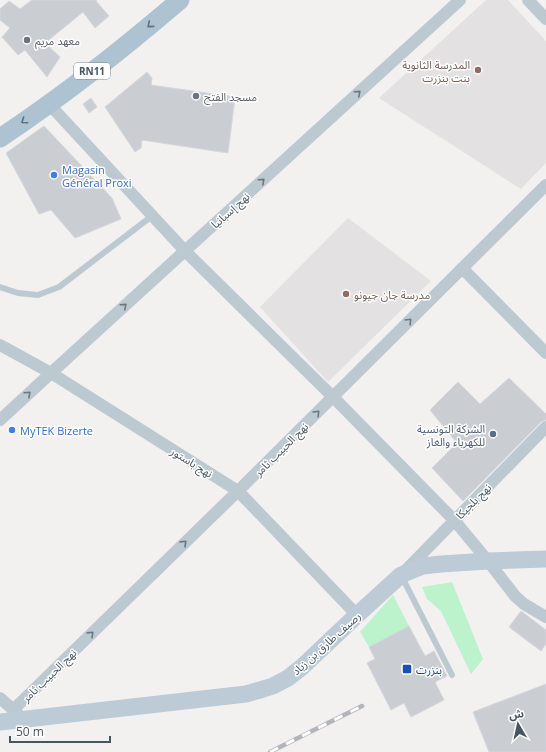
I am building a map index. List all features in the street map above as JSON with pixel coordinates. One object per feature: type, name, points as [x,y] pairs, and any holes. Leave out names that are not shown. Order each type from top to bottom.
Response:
[{"type":"main road","name":"RN11","points":[[0,138],[49,104],[145,30],[180,0]]},
{"type":"main road","name":"رصيف طارق بن زياد","points":[[0,722],[19,715],[246,694],[260,690],[273,686],[288,678],[302,667],[401,575],[424,566],[441,564],[546,559]]},
{"type":"street","name":"نهج إسبانيا","points":[[0,420],[460,0]]},
{"type":"street","points":[[528,0],[546,19]]},
{"type":"street","points":[[49,104],[184,251],[333,397],[454,520],[515,596],[524,604],[546,617]]},
{"type":"street","name":"نهج الحبيب ثامر","points":[[19,715],[238,491],[462,268],[544,191]]},
{"type":"street","points":[[462,268],[546,352]]},
{"type":"street","name":"نهج باستور","points":[[0,345],[51,373],[238,491],[357,615]]},
{"type":"street","name":"نهج بلجيكا","points":[[401,575],[546,428]]},
{"type":"street","points":[[0,698],[19,715]]},
{"type":"lane","points":[[0,287],[18,293],[38,294],[59,287],[152,216]]},
{"type":"lane","points":[[401,575],[452,675]]},
{"type":"shaded area","name":"المدرسة الثانوية بنت بنزرت","points":[[486,0],[508,0],[546,41],[546,163],[521,189],[379,98]]},
{"type":"shaded area","name":"مدرسة جان جيونو","points":[[348,218],[431,281],[328,382],[260,307]]},
{"type":"green space","points":[[452,582],[483,659],[471,674],[441,611],[427,599],[422,587]]},
{"type":"green space","points":[[393,595],[409,626],[369,647],[360,632]]},
{"type":"building","name":"معهد مريم","points":[[32,0],[97,0],[96,1],[109,16],[95,28],[83,12],[45,43],[60,57],[47,77],[25,50],[18,55],[2,37],[10,28],[0,20],[0,9],[9,1],[20,9]]},
{"type":"building","points":[[147,72],[152,78],[151,85],[235,97],[228,153],[142,140],[141,148],[135,152],[105,107]]},
{"type":"building","points":[[91,98],[97,107],[89,113],[83,104]]},
{"type":"building","name":"Magasin Général Proxi","points":[[44,126],[112,198],[121,219],[75,238],[51,210],[39,214],[6,153]]},
{"type":"building","name":"الشركة التونسية للكهرباء والغاز","points":[[509,378],[546,414],[546,420],[541,422],[463,501],[432,468],[457,443],[430,410],[458,382],[480,404]]},
{"type":"building","points":[[521,611],[546,630],[546,644],[541,651],[509,627]]},
{"type":"building","name":"بنزرت","points":[[409,626],[425,656],[434,651],[447,676],[435,682],[444,700],[411,717],[404,703],[391,710],[367,663],[375,659],[369,647]]},
{"type":"building","points":[[546,684],[546,752],[489,752],[473,712]]},
{"type":"railway","points":[[270,752],[362,706]]},
{"type":"place","name":"معهد مريم","points":[[27,40]]},
{"type":"place","name":"المدرسة الثانوية بنت بنزرت","points":[[478,70]]},
{"type":"place","name":"مسجد الفتح","points":[[196,96]]},
{"type":"place","name":"Magasin Général Proxi","points":[[54,175]]},
{"type":"place","name":"مدرسة جان جيونو","points":[[346,294]]},
{"type":"place","name":"MyTEK Bizerte","points":[[12,430]]},
{"type":"place","name":"الشركة التونسية للكهرباء والغاز","points":[[493,434]]},
{"type":"place","name":"بنزرت","points":[[407,669]]}]
